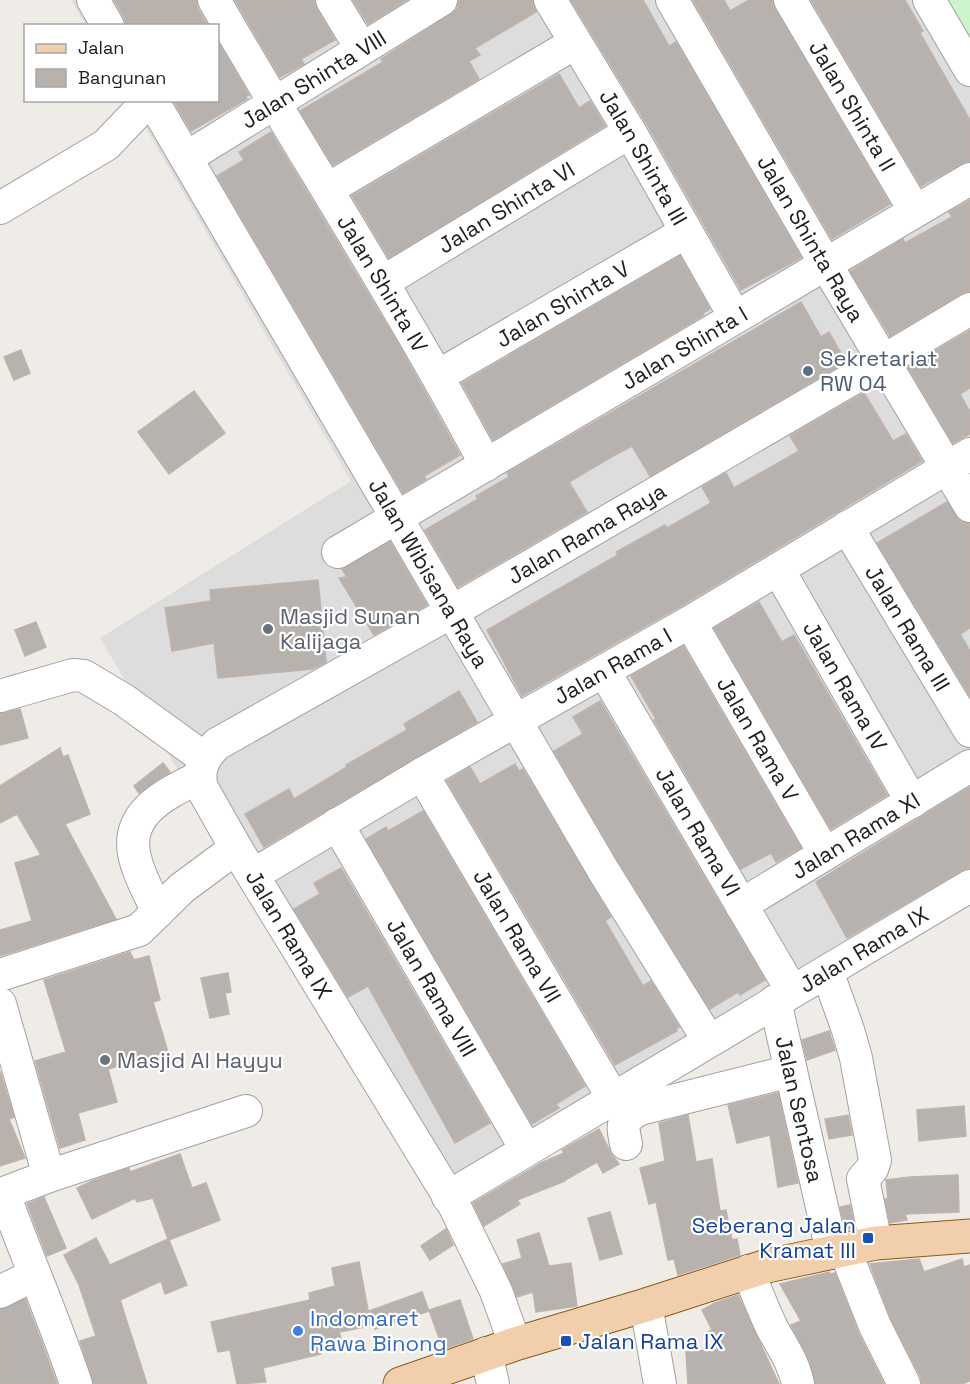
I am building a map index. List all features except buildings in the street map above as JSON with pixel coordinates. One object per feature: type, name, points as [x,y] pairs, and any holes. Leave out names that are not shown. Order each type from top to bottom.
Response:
[{"type":"main road","points":[[400,1384],[498,1360],[646,1305],[748,1271],[876,1243],[970,1236]]},
{"type":"street","points":[[93,0],[107,24]]},
{"type":"street","name":"Jalan Shinta IV","points":[[214,0],[438,376],[486,465]]},
{"type":"street","points":[[332,0],[361,48]]},
{"type":"street","name":"Jalan Shinta VIII","points":[[186,158],[441,0]]},
{"type":"street","name":"Jalan Shinta III","points":[[550,0],[630,132],[735,317]]},
{"type":"street","name":"Jalan Shinta Raya","points":[[672,0],[883,362],[958,461],[970,506]]},
{"type":"street","name":"Jalan Shinta II","points":[[790,0],[915,211]]},
{"type":"street","points":[[929,0],[970,70]]},
{"type":"street","points":[[328,189],[575,43]]},
{"type":"street","points":[[0,208],[106,145],[149,102]]},
{"type":"street","name":"Jalan Wibisana Raya","points":[[152,102],[603,870],[709,1041]]},
{"type":"street","name":"Jalan Shinta VI","points":[[383,282],[630,132]]},
{"type":"street","name":"Jalan Shinta I","points":[[338,552],[970,179]]},
{"type":"street","name":"Jalan Shinta V","points":[[438,376],[686,232]]},
{"type":"street","name":"Jalan Rama Raya","points":[[158,912],[136,864],[135,834],[141,817],[149,806],[202,768],[217,744],[453,611],[883,362],[970,309]]},
{"type":"street","name":"Jalan Rama I","points":[[253,875],[422,774],[690,622],[958,461]]},
{"type":"street","name":"Jalan Rama III","points":[[847,527],[970,731]]},
{"type":"street","name":"Jalan Rama IV","points":[[778,569],[912,802]]},
{"type":"street","name":"Jalan Rama V","points":[[690,622],[825,854]]},
{"type":"street","name":"Jalan Rama VI","points":[[604,671],[741,905],[784,996]]},
{"type":"street","points":[[0,696],[73,675],[84,675],[124,700],[202,768]]},
{"type":"street","name":"Jalan Rama XI","points":[[741,905],[970,766]]},
{"type":"street","name":"Jalan Rama IX","points":[[202,768],[202,788],[464,1223],[491,1280],[498,1360]]},
{"type":"street","name":"Jalan Rama VII","points":[[422,774],[613,1098]]},
{"type":"street","name":"Jalan Rama VIII","points":[[337,824],[526,1149]]},
{"type":"street","points":[[0,975],[139,930],[182,888],[237,848]]},
{"type":"street","name":"Jalan Rama IX","points":[[448,1197],[970,886]]},
{"type":"street","points":[[827,971],[848,1030],[864,1098],[875,1160],[872,1169],[863,1179],[876,1243]]},
{"type":"street","name":"Jalan Sentosa","points":[[784,996],[791,1071],[838,1250],[904,1384]]},
{"type":"street","points":[[0,1004],[49,1176]]},
{"type":"street","points":[[626,1144],[622,1125],[627,1117],[640,1109],[791,1071]]},
{"type":"street","points":[[76,1384],[6,1194],[49,1176],[246,1111]]},
{"type":"street","points":[[748,1271],[773,1329],[782,1343],[798,1384]]},
{"type":"street","points":[[0,1292],[34,1275]]},
{"type":"street","points":[[646,1305],[660,1384]]},
{"type":"shaded area","points":[[71,0],[944,0],[970,44],[970,901],[438,1211],[100,638],[351,481],[131,102],[219,102],[219,24],[85,24]]},
{"type":"green space","points":[[944,0],[970,0],[970,44]]},
{"type":"place","name":"Sekretariat RW 04","points":[[808,371]]},
{"type":"place","name":"Masjid Sunan Kalijaga","points":[[268,629]]},
{"type":"place","name":"Masjid Al Hayyu","points":[[105,1060]]},
{"type":"place","name":"Seberang Jalan Kramat III","points":[[868,1238]]},
{"type":"place","name":"Indomaret Rawa Binong","points":[[298,1331]]},
{"type":"place","name":"Jalan Rama IX","points":[[566,1341]]}]
